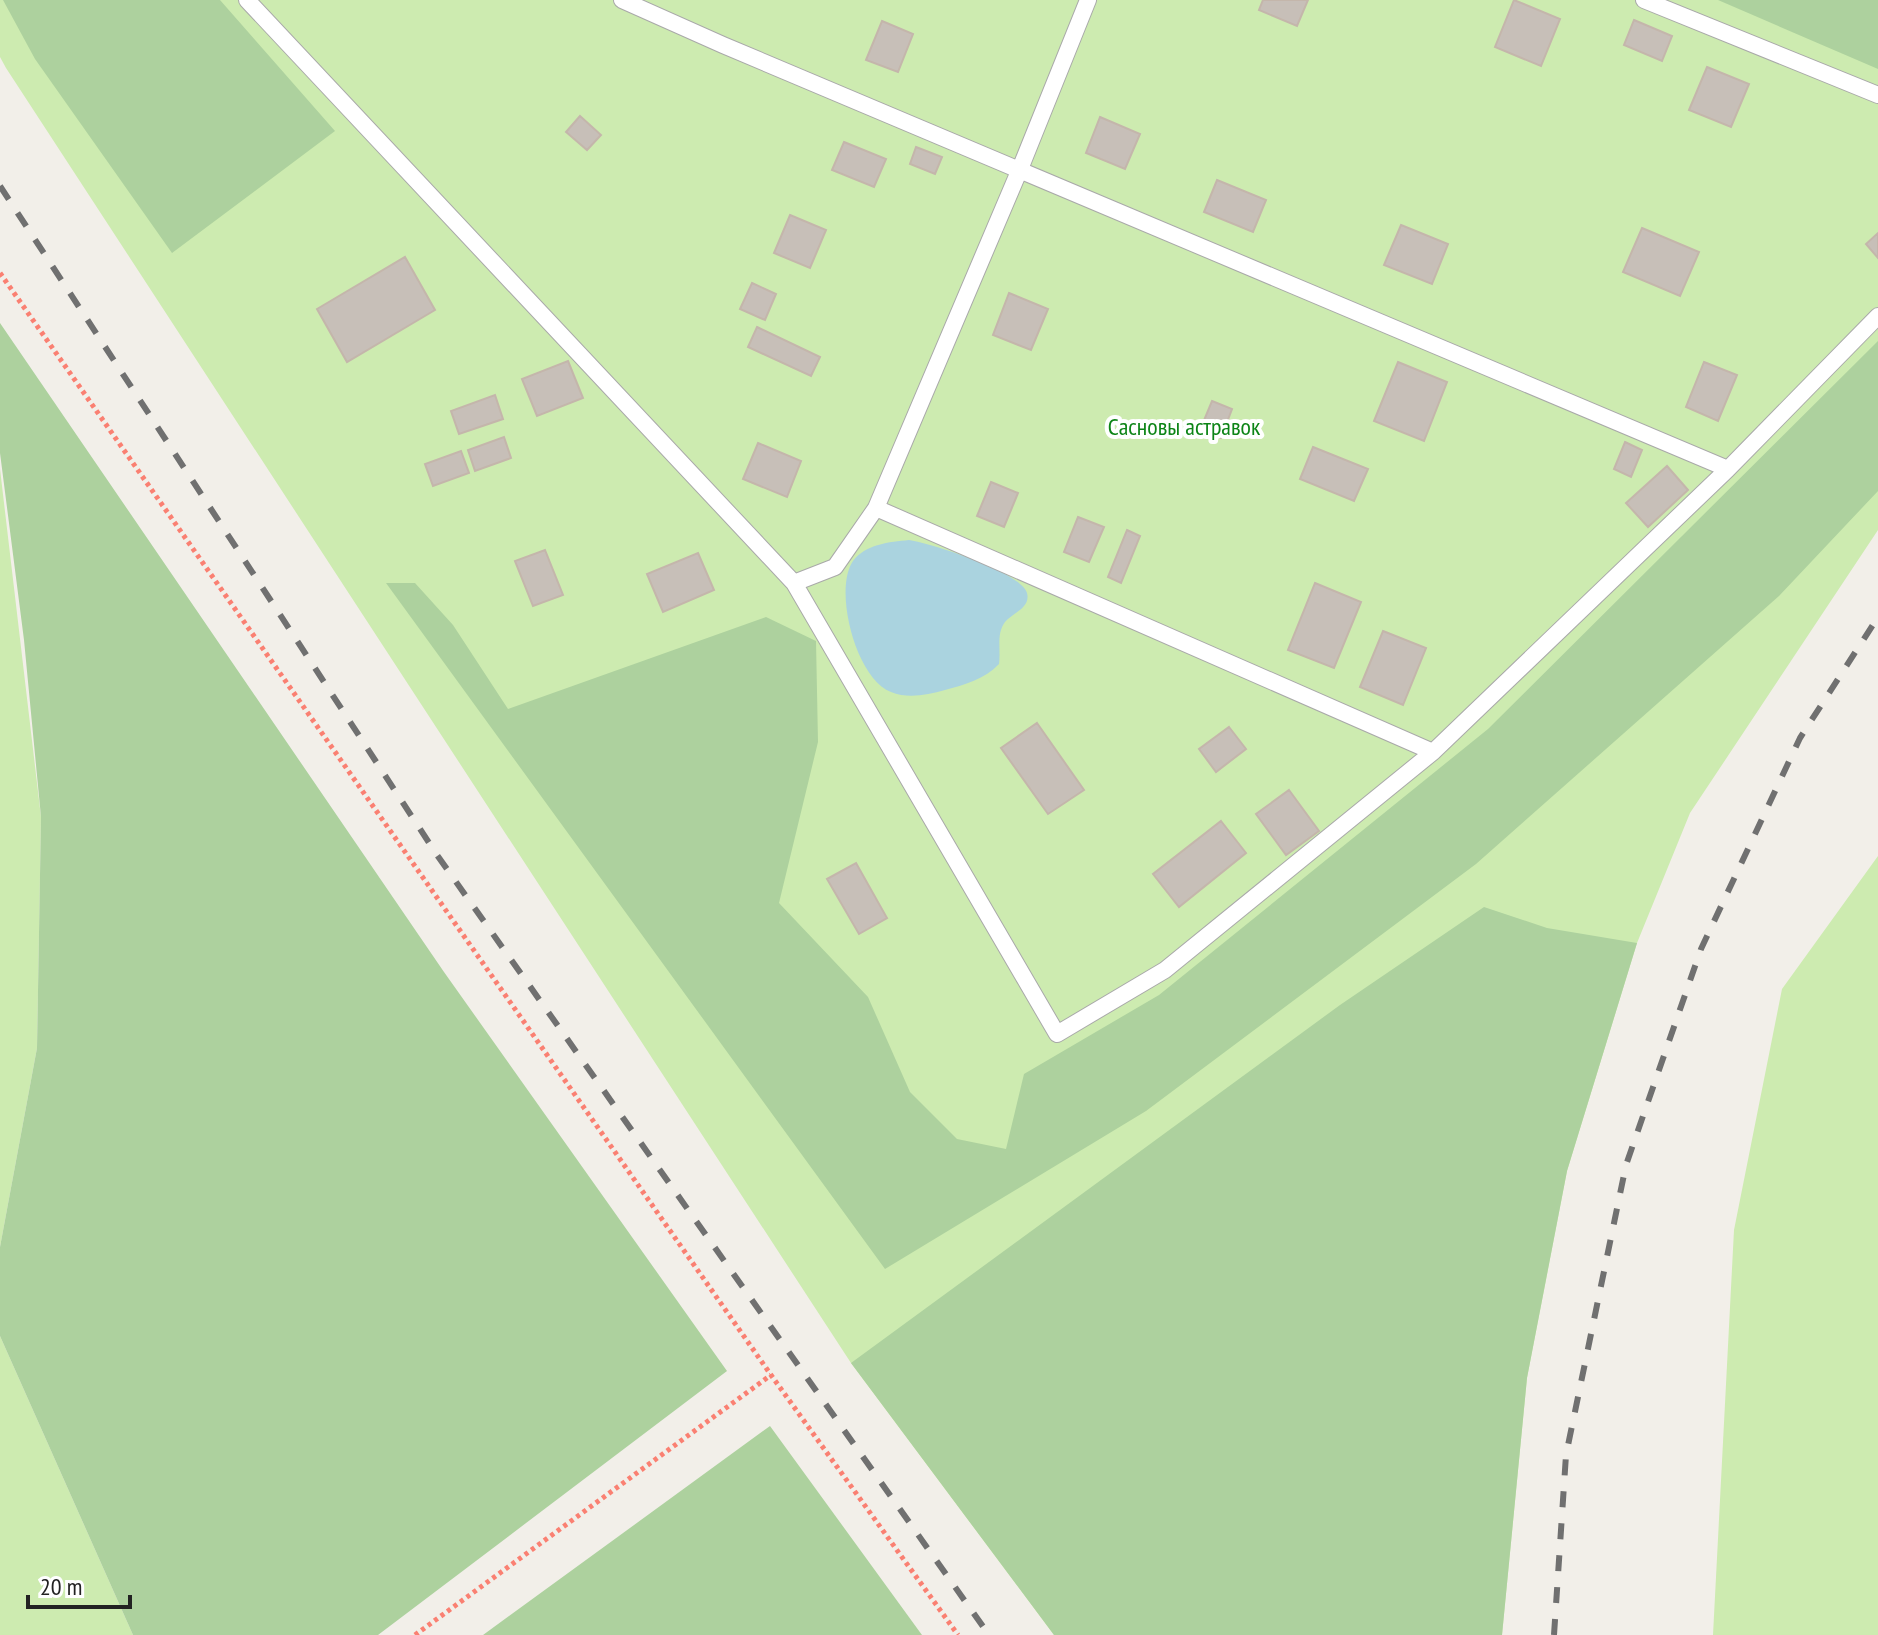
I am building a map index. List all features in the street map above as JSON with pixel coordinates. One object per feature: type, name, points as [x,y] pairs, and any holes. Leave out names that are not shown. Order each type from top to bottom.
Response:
[{"type":"lane","points":[[247,0],[794,583],[1057,1034],[1165,970],[1433,752],[1728,469],[1878,316]]},
{"type":"lane","points":[[622,0],[1728,469]]},
{"type":"lane","points":[[794,583],[835,567],[876,508],[1088,0]]},
{"type":"lane","points":[[1644,0],[1878,95]]},
{"type":"lane","points":[[876,508],[1433,752]]},
{"type":"path","points":[[0,273],[771,1375],[958,1635]]},
{"type":"path","points":[[415,1635],[771,1375]]},
{"type":"green space","name":"Сасновы астравок","points":[[0,0],[1878,0],[1878,530],[1690,813],[1637,943],[1567,1171],[1527,1378],[1502,1635],[1054,1635],[851,1363],[6,68],[0,57]]},
{"type":"green space","points":[[3,0],[220,0],[335,131],[172,253],[35,59]]},
{"type":"green space","points":[[1718,0],[1878,0],[1878,69]]},
{"type":"green space","points":[[0,323],[444,972],[727,1371],[378,1635],[133,1635],[0,1336],[0,1247],[37,1048],[41,817],[24,640],[0,453]]},
{"type":"green space","points":[[1878,341],[1878,491],[1779,596],[1476,864],[1146,1111],[885,1269],[386,583],[415,583],[453,625],[508,709],[766,617],[816,641],[818,742],[779,903],[868,997],[910,1092],[957,1139],[1006,1149],[1024,1074],[1159,995],[1488,729]]},
{"type":"green space","points":[[0,469],[41,817],[37,1048],[0,1247]]},
{"type":"green space","points":[[1878,856],[1878,1635],[1713,1635],[1734,1230],[1782,989]]},
{"type":"green space","points":[[1484,907],[1547,928],[1637,943],[1567,1171],[1527,1378],[1502,1635],[1054,1635],[851,1363],[1340,1005]]},
{"type":"green space","points":[[0,1336],[133,1635],[0,1635]]},
{"type":"green space","points":[[770,1426],[922,1635],[483,1635]]},
{"type":"water","points":[[909,540],[993,568],[1009,576],[1027,593],[1024,606],[1002,627],[999,664],[981,678],[959,686],[911,696],[891,692],[878,684],[867,670],[851,632],[846,592],[847,574],[858,555],[878,545]]},
{"type":"building","points":[[1263,0],[1308,0],[1297,26],[1259,10]]},
{"type":"building","points":[[1514,0],[1560,19],[1541,66],[1495,47]]},
{"type":"building","points":[[1634,20],[1672,36],[1662,61],[1624,45]]},
{"type":"building","points":[[882,21],[913,34],[898,72],[866,60]]},
{"type":"building","points":[[1707,67],[1749,84],[1731,127],[1689,110]]},
{"type":"building","points":[[580,116],[601,135],[587,150],[566,132]]},
{"type":"building","points":[[1100,117],[1140,134],[1125,169],[1086,153]]},
{"type":"building","points":[[844,142],[886,159],[874,187],[832,170]]},
{"type":"building","points":[[916,147],[942,157],[935,174],[910,164]]},
{"type":"building","points":[[1217,180],[1266,200],[1253,232],[1204,212]]},
{"type":"building","points":[[790,215],[826,230],[810,268],[774,253]]},
{"type":"building","points":[[1401,225],[1448,244],[1432,284],[1384,265]]},
{"type":"building","points":[[1642,228],[1699,252],[1680,296],[1623,272]]},
{"type":"building","points":[[1878,233],[1878,258],[1866,244]]},
{"type":"building","points":[[405,257],[435,310],[347,362],[317,309]]},
{"type":"building","points":[[752,283],[776,294],[765,320],[740,309]]},
{"type":"building","points":[[1009,293],[1048,309],[1031,350],[993,335]]},
{"type":"building","points":[[757,327],[820,357],[811,376],[748,347]]},
{"type":"building","points":[[568,361],[583,398],[537,416],[522,379]]},
{"type":"building","points":[[1398,362],[1447,382],[1424,441],[1374,421]]},
{"type":"building","points":[[1704,362],[1737,375],[1718,421],[1686,407]]},
{"type":"building","points":[[495,395],[503,419],[459,434],[451,411]]},
{"type":"building","points":[[1212,401],[1232,409],[1221,438],[1200,430]]},
{"type":"building","points":[[504,437],[511,458],[475,471],[468,450]]},
{"type":"building","points":[[1625,442],[1642,450],[1631,477],[1614,469]]},
{"type":"building","points":[[758,443],[801,461],[787,497],[743,479]]},
{"type":"building","points":[[1313,447],[1368,469],[1354,501],[1300,479]]},
{"type":"building","points":[[461,451],[469,473],[433,486],[425,464]]},
{"type":"building","points":[[1667,466],[1688,490],[1648,527],[1626,503]]},
{"type":"building","points":[[991,482],[1018,493],[1004,527],[977,516]]},
{"type":"building","points":[[1078,517],[1104,527],[1089,562],[1064,552]]},
{"type":"building","points":[[1127,530],[1140,536],[1121,583],[1108,577]]},
{"type":"building","points":[[545,550],[563,595],[533,606],[515,561]]},
{"type":"building","points":[[698,553],[714,590],[663,612],[647,574]]},
{"type":"building","points":[[1315,583],[1361,602],[1334,668],[1288,650]]},
{"type":"building","points":[[1383,631],[1426,648],[1403,705],[1360,687]]},
{"type":"building","points":[[1037,723],[1084,790],[1048,814],[1001,748]]},
{"type":"building","points":[[1229,727],[1246,749],[1216,772],[1199,749]]},
{"type":"building","points":[[1289,790],[1319,831],[1286,855],[1256,814]]},
{"type":"building","points":[[1221,821],[1246,853],[1179,907],[1153,874]]},
{"type":"building","points":[[856,863],[887,918],[859,934],[827,879]]},
{"type":"railway","points":[[0,186],[437,855],[989,1635]]},
{"type":"railway","points":[[1554,1635],[1566,1455],[1626,1165],[1701,949],[1800,738],[1878,617]]}]
